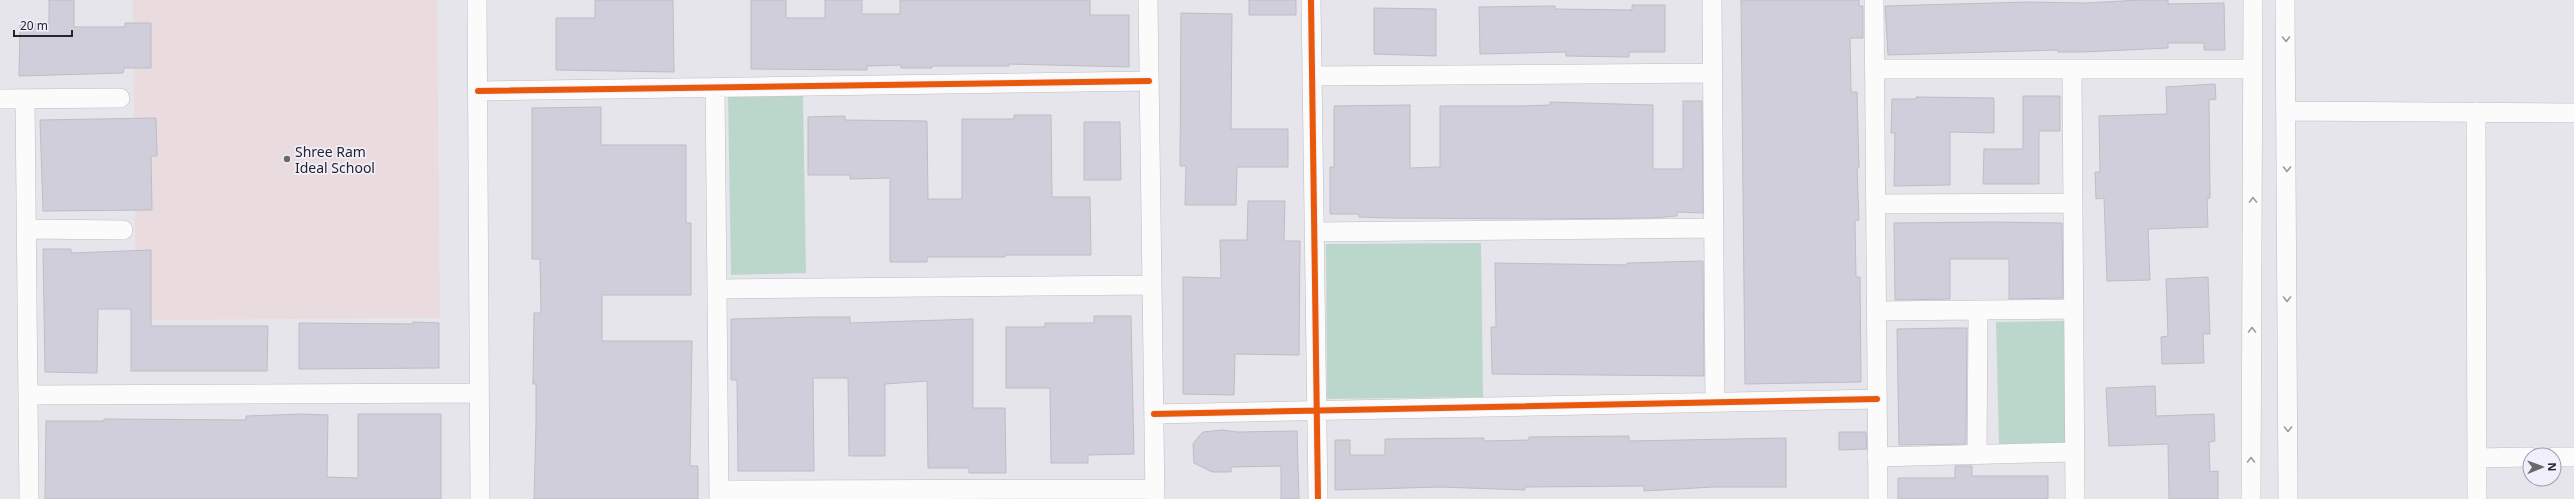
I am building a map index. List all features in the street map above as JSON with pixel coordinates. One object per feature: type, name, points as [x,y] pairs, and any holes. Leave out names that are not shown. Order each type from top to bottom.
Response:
[{"type":"street","points":[[477,0],[480,499]]},
{"type":"street","points":[[715,87],[719,495],[1155,494],[1148,0]]},
{"type":"street","points":[[1311,0],[1318,499]]},
{"type":"street","points":[[1712,0],[1715,403]]},
{"type":"street","points":[[1874,0],[1878,499]]},
{"type":"street","points":[[2251,499],[2253,0]]},
{"type":"street","points":[[2285,0],[2288,499]]},
{"type":"street","points":[[1874,69],[2253,68]]},
{"type":"street","points":[[2072,69],[2075,499]]},
{"type":"street","points":[[1312,76],[1713,73]]},
{"type":"street","points":[[478,91],[1149,81]]},
{"type":"street","points":[[0,99],[120,98]]},
{"type":"street","points":[[25,99],[29,499]]},
{"type":"street","points":[[2286,111],[2574,112]]},
{"type":"street","points":[[2476,112],[2477,499]]},
{"type":"street","points":[[1876,204],[2073,203]]},
{"type":"street","points":[[1314,232],[1714,228]]},
{"type":"street","points":[[26,229],[123,230]]},
{"type":"street","points":[[717,289],[1152,285]]},
{"type":"street","points":[[1876,311],[2074,309]]},
{"type":"street","points":[[1977,454],[1978,310]]},
{"type":"street","points":[[28,395],[479,393]]},
{"type":"street","points":[[1154,414],[1877,400]]},
{"type":"street","points":[[1877,457],[2075,452]]},
{"type":"street","points":[[2562,458],[2574,457]]},
{"type":"street","points":[[2477,458],[2522,458]]},
{"type":"shaded area","name":"Shree Ram Ideal School","points":[[133,0],[437,0],[440,318],[136,320]]},
{"type":"green space","points":[[803,96],[806,273],[731,275],[728,97]]},
{"type":"green space","points":[[1481,243],[1483,397],[1327,399],[1326,244]]},
{"type":"green space","points":[[2065,321],[2067,443],[1999,444],[1996,322]]},
{"type":"building","points":[[49,0],[74,0],[74,27],[125,27],[125,23],[151,23],[151,68],[124,68],[123,73],[19,76],[20,25],[49,23]]},
{"type":"building","points":[[595,0],[673,0],[674,72],[556,70],[556,18],[595,18]]},
{"type":"building","points":[[751,0],[786,0],[786,18],[825,18],[825,0],[862,0],[862,14],[900,14],[900,0],[1090,0],[1090,15],[1129,15],[1129,67],[1009,64],[1009,66],[932,66],[932,68],[901,68],[901,65],[867,66],[867,70],[751,69]]},
{"type":"building","points":[[1249,0],[1296,0],[1296,15],[1249,15]]},
{"type":"building","points":[[1741,0],[1859,0],[1859,6],[1863,6],[1863,38],[1850,38],[1851,92],[1857,92],[1859,220],[1855,221],[1856,277],[1860,277],[1861,382],[1745,384]]},
{"type":"building","points":[[2168,0],[2168,4],[2224,3],[2225,50],[2204,50],[2204,43],[2168,43],[2168,48],[2084,52],[2058,52],[2058,50],[1888,55],[1885,6],[2029,2],[2085,3]]},
{"type":"building","points":[[1632,5],[1665,5],[1665,52],[1629,52],[1629,57],[1566,56],[1566,52],[1480,54],[1479,7],[1555,6],[1555,9],[1632,10]]},
{"type":"building","points":[[1374,8],[1436,9],[1436,56],[1374,54]]},
{"type":"building","points":[[1181,13],[1232,14],[1231,129],[1288,129],[1288,167],[1237,167],[1236,205],[1185,205],[1186,166],[1180,166]]},
{"type":"building","points":[[2215,84],[2216,99],[2209,100],[2210,198],[2207,199],[2208,227],[2148,229],[2150,280],[2107,281],[2104,198],[2096,199],[2095,172],[2100,172],[2099,116],[2167,114],[2166,87]]},
{"type":"building","points":[[2023,96],[2060,96],[2060,131],[2039,131],[2039,184],[1983,184],[1984,149],[2023,149]]},
{"type":"building","points":[[1916,97],[1994,98],[1994,133],[1950,132],[1950,185],[1894,186],[1895,133],[1891,133],[1892,99],[1916,99]]},
{"type":"building","points":[[1683,101],[1702,101],[1703,213],[1677,212],[1677,216],[1651,218],[1547,219],[1388,218],[1359,217],[1359,214],[1330,214],[1330,167],[1334,167],[1334,106],[1410,105],[1410,168],[1440,167],[1440,106],[1523,106],[1550,105],[1550,102],[1653,105],[1653,169],[1683,169]]},
{"type":"building","points":[[601,107],[601,145],[686,145],[686,223],[691,223],[691,295],[602,295],[602,341],[692,341],[690,466],[698,466],[698,499],[534,499],[536,384],[533,384],[534,313],[541,313],[540,259],[532,259],[532,108]]},
{"type":"building","points":[[1014,115],[1051,115],[1052,197],[1090,197],[1091,255],[927,257],[927,262],[890,262],[890,178],[850,179],[850,175],[808,175],[808,117],[845,116],[845,120],[927,121],[928,199],[962,199],[962,119],[1014,119]]},
{"type":"building","points":[[156,118],[157,156],[151,156],[152,210],[43,211],[40,120]]},
{"type":"building","points":[[1084,122],[1120,122],[1121,180],[1084,180]]},
{"type":"building","points":[[1248,201],[1285,201],[1284,241],[1300,241],[1299,355],[1235,354],[1234,395],[1183,394],[1183,277],[1221,278],[1220,240],[1247,240]]},
{"type":"building","points":[[1894,223],[2062,223],[2063,298],[2009,299],[2009,259],[1950,259],[1950,299],[1895,300]]},
{"type":"building","points":[[43,249],[71,249],[71,253],[151,250],[151,326],[268,326],[267,371],[131,371],[131,309],[98,309],[97,373],[45,372]]},
{"type":"building","points":[[1703,261],[1704,376],[1492,374],[1491,327],[1496,327],[1495,263],[1627,265],[1627,263]]},
{"type":"building","points":[[2208,277],[2210,334],[2203,334],[2204,363],[2162,364],[2161,337],[2168,336],[2166,279]]},
{"type":"building","points":[[1094,316],[1131,316],[1134,454],[1088,455],[1088,463],[1051,463],[1050,388],[1006,388],[1006,327],[1045,327],[1045,323],[1094,323]]},
{"type":"building","points":[[850,317],[850,323],[973,319],[973,408],[1005,408],[1006,473],[969,473],[969,468],[928,468],[927,381],[885,384],[885,456],[849,456],[848,378],[813,378],[814,471],[738,471],[737,380],[731,380],[731,319]]},
{"type":"building","points":[[413,322],[439,323],[439,368],[299,369],[299,323],[413,324]]},
{"type":"building","points":[[1967,328],[1966,444],[1899,445],[1897,329]]},
{"type":"building","points":[[2155,386],[2156,416],[2214,414],[2215,441],[2209,442],[2210,472],[2218,471],[2218,499],[2169,499],[2168,444],[2109,446],[2106,388]]},
{"type":"building","points":[[302,414],[328,415],[327,477],[358,478],[358,414],[441,414],[441,499],[45,499],[46,421],[104,421],[104,419],[246,420],[246,416]]},
{"type":"building","points":[[1223,430],[1237,432],[1297,431],[1299,499],[1281,499],[1281,466],[1231,467],[1231,472],[1212,472],[1194,463],[1193,444],[1198,437],[1203,432]]},
{"type":"building","points":[[1839,432],[1866,432],[1867,449],[1839,450]]},
{"type":"building","points":[[1629,436],[1629,441],[1786,438],[1786,487],[1713,487],[1644,491],[1644,486],[1525,487],[1525,490],[1440,487],[1335,490],[1335,440],[1350,440],[1350,455],[1385,455],[1385,439],[1484,438],[1484,441],[1529,440],[1529,437]]},
{"type":"building","points":[[1955,466],[1972,466],[1972,476],[2048,476],[2048,499],[1898,499],[1898,478],[1955,478]]},
{"type":"cycle path","points":[[1311,0],[1318,499]]},
{"type":"cycle path","points":[[478,91],[1149,81]]},
{"type":"cycle path","points":[[1154,414],[1877,399]]},
{"type":"place","name":"Shree Ram Ideal School","points":[[287,159]]}]
